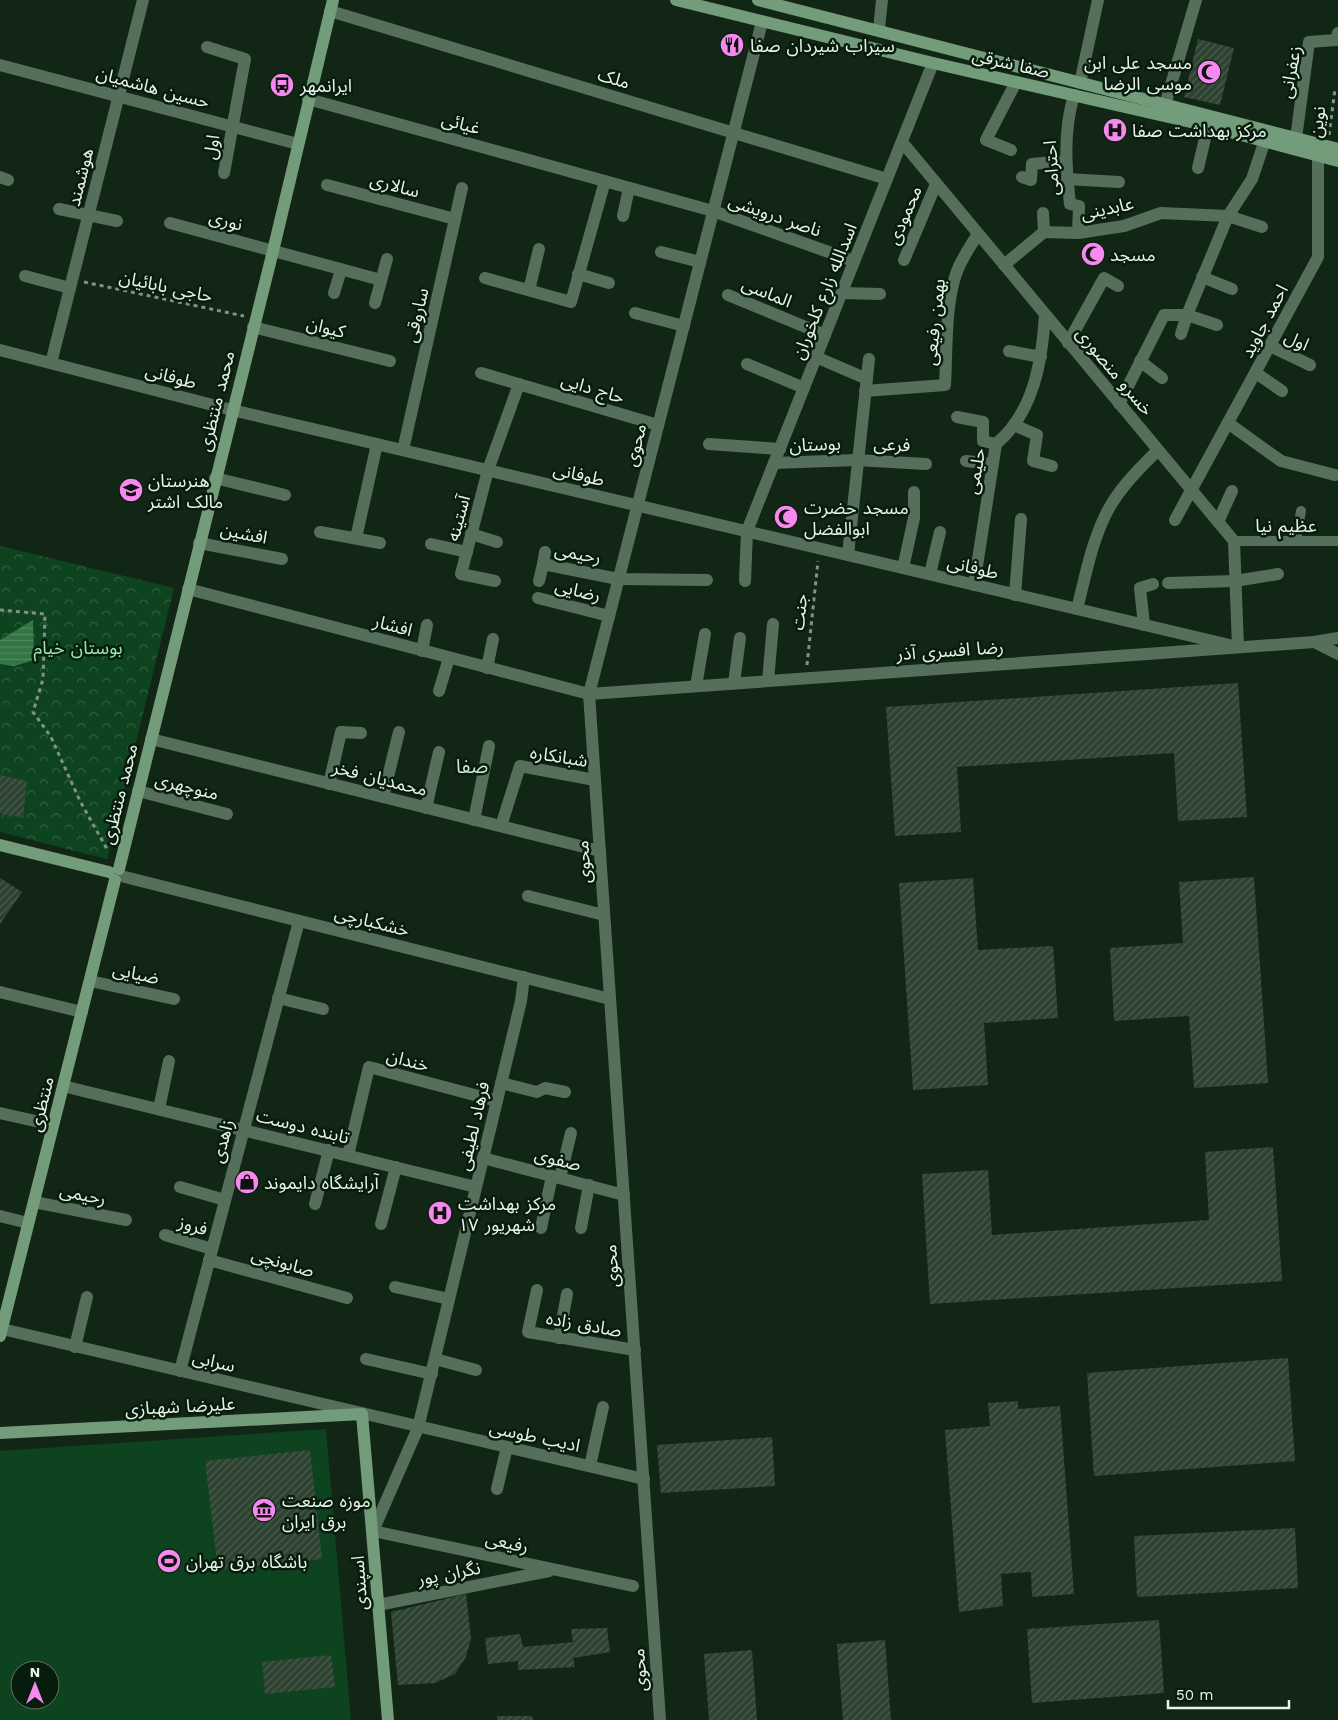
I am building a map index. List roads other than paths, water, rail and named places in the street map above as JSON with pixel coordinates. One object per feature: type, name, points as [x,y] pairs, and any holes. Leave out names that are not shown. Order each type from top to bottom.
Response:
[{"type":"main road","name":"صفا شرقی","points":[[676,0],[1016,82],[1074,95],[1164,110]]},
{"type":"main road","name":"صفا شرقی","points":[[762,1],[879,29],[1080,83],[1164,110],[1325,149],[1338,160]]},
{"type":"main road","points":[[762,1],[762,22]]},
{"type":"main road","name":"محمد منتظری","points":[[117,874],[273,251],[331,5]]},
{"type":"main road","points":[[877,49],[879,29]]},
{"type":"main road","points":[[933,63],[940,46]]},
{"type":"main road","points":[[1016,82],[1024,68]]},
{"type":"main road","name":"صفا شرقی","points":[[1209,121],[1265,140],[1295,143]]},
{"type":"main road","name":"خشکبارچی","points":[[0,845],[117,874]]},
{"type":"main road","name":"منتظری","points":[[1,1333],[4,1301],[34,1202],[117,874]]},
{"type":"main road","name":"علیرضا شهبازی","points":[[0,1433],[362,1414]]},
{"type":"main road","name":"اسپندی","points":[[362,1414],[388,1720]]},
{"type":"street","name":"هوشمند","points":[[51,363],[143,0]]},
{"type":"street","points":[[879,29],[882,0]]},
{"type":"street","points":[[1080,83],[1098,0]]},
{"type":"street","points":[[1164,110],[1196,0]]},
{"type":"street","name":"ملک","points":[[331,5],[887,179]]},
{"type":"street","name":"محوی","points":[[660,1720],[589,694],[762,22]]},
{"type":"street","name":"زعفرانی","points":[[1295,143],[1309,42],[1336,40],[1338,33]]},
{"type":"street","name":"اول","points":[[207,47],[246,59],[224,173]]},
{"type":"street","name":"اسدالله زارع کلخوران","points":[[745,581],[747,531],[933,63]]},
{"type":"street","name":"حسین هاشمیان","points":[[0,65],[298,144]]},
{"type":"street","points":[[1011,150],[986,140],[1016,82]]},
{"type":"street","name":"احترامی","points":[[1074,95],[1067,124],[1065,161],[1070,204],[1079,206],[1078,233]]},
{"type":"street","name":"غیائی","points":[[308,99],[713,211]]},
{"type":"street","points":[[1198,168],[1209,121]]},
{"type":"street","points":[[1181,334],[1202,276],[1228,216],[1252,179],[1265,140]]},
{"type":"street","name":"خسرو منصوری","points":[[902,142],[1234,541]]},
{"type":"street","name":"احمد جاوید","points":[[1175,520],[1318,257],[1325,149]]},
{"type":"street","points":[[1022,177],[1031,180],[1032,164],[1065,161]]},
{"type":"street","points":[[1067,179],[1119,182]]},
{"type":"street","points":[[485,278],[571,302],[605,181]]},
{"type":"street","name":"محمودی","points":[[904,260],[936,184]]},
{"type":"street","name":"سالاری","points":[[327,185],[455,219]]},
{"type":"street","name":"ساروقی","points":[[403,450],[462,188]]},
{"type":"street","points":[[623,216],[629,188]]},
{"type":"street","points":[[59,209],[117,222]]},
{"type":"street","name":"ناصر درویشی","points":[[713,211],[854,261]]},
{"type":"street","points":[[1004,265],[1044,232],[1043,213]]},
{"type":"street","name":"عابدینی","points":[[1044,232],[1078,233],[1124,226],[1161,213],[1228,216]]},
{"type":"street","points":[[1228,216],[1262,227]]},
{"type":"street","name":"نوری","points":[[170,223],[381,280]]},
{"type":"street","name":"بهمن رفیعی","points":[[866,385],[945,386],[951,297],[954,283],[963,257],[978,234]]},
{"type":"street","points":[[529,290],[539,249]]},
{"type":"street","points":[[661,252],[700,262]]},
{"type":"street","points":[[375,303],[387,258]]},
{"type":"street","points":[[334,293],[341,270]]},
{"type":"street","points":[[578,274],[609,283]]},
{"type":"street","points":[[25,276],[71,284]]},
{"type":"street","points":[[1202,276],[1232,289]]},
{"type":"street","points":[[1068,342],[1104,278],[1118,286]]},
{"type":"street","points":[[842,293],[880,294]]},
{"type":"street","name":"الماسی","points":[[728,295],[825,335]]},
{"type":"street","points":[[635,313],[684,326]]},
{"type":"street","name":"حلیمی","points":[[974,585],[996,444],[1008,435],[1024,408],[1040,367],[1045,315]]},
{"type":"street","points":[[1119,404],[1164,315],[1187,315],[1217,325]]},
{"type":"street","name":"کیوان","points":[[254,323],[390,361]]},
{"type":"street","name":"اول","points":[[1270,346],[1310,365]]},
{"type":"street","name":"طوفانی","points":[[0,350],[232,410],[1238,647]]},
{"type":"street","points":[[1009,351],[1042,357]]},
{"type":"street","points":[[816,357],[866,385]]},
{"type":"street","points":[[848,555],[856,460],[869,359]]},
{"type":"street","points":[[1140,361],[1162,378]]},
{"type":"street","points":[[748,364],[804,388]]},
{"type":"street","name":"حاج دایی","points":[[481,373],[658,426]]},
{"type":"street","points":[[1256,373],[1282,391]]},
{"type":"street","points":[[488,470],[519,384]]},
{"type":"street","points":[[957,417],[983,422],[983,441],[996,444]]},
{"type":"street","points":[[1228,423],[1280,461],[1335,475]]},
{"type":"street","points":[[1014,425],[1037,435],[1033,461],[1052,466]]},
{"type":"street","points":[[356,538],[378,444]]},
{"type":"street","points":[[709,444],[780,448]]},
{"type":"street","points":[[1077,609],[1095,540],[1105,516],[1134,474],[1158,450]]},
{"type":"street","name":"بوستان","points":[[774,463],[856,460]]},
{"type":"street","name":"فرعی","points":[[856,460],[926,464]]},
{"type":"street","points":[[966,461],[993,464]]},
{"type":"street","name":"آستینه","points":[[488,470],[461,574],[495,581]]},
{"type":"street","points":[[215,478],[285,495]]},
{"type":"street","points":[[1218,522],[1232,491]]},
{"type":"street","points":[[903,568],[914,518],[914,492]]},
{"type":"street","points":[[1015,594],[1021,519]]},
{"type":"street","points":[[320,532],[380,543]]},
{"type":"street","points":[[930,574],[940,532]]},
{"type":"street","points":[[471,534],[497,542]]},
{"type":"street","points":[[1234,541],[1238,647]]},
{"type":"street","name":"افشین","points":[[199,543],[282,559]]},
{"type":"street","points":[[431,544],[466,552]]},
{"type":"street","name":"رحیمی","points":[[539,581],[544,558],[618,579],[707,580]]},
{"type":"street","points":[[1168,583],[1235,581],[1278,574]]},
{"type":"street","points":[[1144,625],[1140,588],[1153,584]]},
{"type":"street","name":"افشار","points":[[188,589],[589,694]]},
{"type":"street","name":"رضایی","points":[[538,598],[609,616]]},
{"type":"street","points":[[768,681],[773,624]]},
{"type":"street","points":[[422,651],[427,625]]},
{"type":"street","points":[[696,686],[704,634]]},
{"type":"street","points":[[734,683],[740,638]]},
{"type":"street","name":"رضا افسری آذر","points":[[589,694],[1314,642],[1338,638]]},
{"type":"street","points":[[487,668],[493,639]]},
{"type":"street","points":[[1314,642],[1338,654]]},
{"type":"street","points":[[438,691],[449,658]]},
{"type":"street","points":[[329,784],[341,732],[361,733]]},
{"type":"street","points":[[383,797],[399,732]]},
{"type":"street","name":"محمدیان فخر","points":[[151,740],[600,851]]},
{"type":"street","points":[[474,820],[489,746]]},
{"type":"street","points":[[426,808],[438,752]]},
{"type":"street","name":"شبانکاره","points":[[501,826],[520,766],[595,780]]},
{"type":"street","name":"منوچهری","points":[[138,791],[227,814]]},
{"type":"street","name":"خشکبارچی","points":[[117,874],[610,1000]]},
{"type":"street","points":[[528,896],[604,916]]},
{"type":"street","name":"زاهدی","points":[[180,1371],[299,921]]},
{"type":"street","name":"فرهاد لطیفی","points":[[373,1531],[418,1428],[521,1001],[524,978]]},
{"type":"street","name":"ضیایی","points":[[90,981],[174,1000]]},
{"type":"street","points":[[0,992],[82,1012]]},
{"type":"street","points":[[278,998],[323,1009]]},
{"type":"street","points":[[159,1109],[170,1061]]},
{"type":"street","name":"خندان","points":[[348,1155],[369,1067],[496,1102]]},
{"type":"street","points":[[501,1083],[537,1092],[545,1088],[565,1092]]},
{"type":"street","name":"تابنده دوست","points":[[63,1086],[476,1187]]},
{"type":"street","points":[[0,1112],[54,1125]]},
{"type":"street","points":[[541,1228],[571,1133]]},
{"type":"street","points":[[315,1204],[329,1150]]},
{"type":"street","name":"صفوی","points":[[483,1158],[624,1195]]},
{"type":"street","points":[[381,1224],[396,1167]]},
{"type":"street","points":[[581,1228],[589,1185]]},
{"type":"street","points":[[180,1187],[225,1200]]},
{"type":"street","name":"رحیمی","points":[[34,1202],[126,1220]]},
{"type":"street","points":[[0,1216],[28,1223]]},
{"type":"street","name":"فروز","points":[[165,1235],[211,1254]]},
{"type":"street","name":"صابونچی","points":[[211,1254],[347,1298]]},
{"type":"street","points":[[395,1287],[449,1299]]},
{"type":"street","name":"صادق زاده","points":[[537,1290],[528,1332],[635,1350]]},
{"type":"street","points":[[559,1338],[567,1294]]},
{"type":"street","points":[[75,1346],[87,1297]]},
{"type":"street","name":"سرابی","points":[[1,1333],[75,1346],[418,1428]]},
{"type":"street","points":[[366,1359],[432,1374]]},
{"type":"street","points":[[435,1359],[476,1370]]},
{"type":"street","points":[[590,1466],[602,1407]]},
{"type":"street","name":"ادیب طوسی","points":[[418,1428],[644,1479]]},
{"type":"street","points":[[497,1489],[507,1447]]},
{"type":"street","name":"رفیعی","points":[[373,1531],[633,1586]]},
{"type":"street","name":"نگران پور","points":[[378,1605],[556,1570]]},
{"type":"lane","points":[[1296,541],[1301,511]]},
{"type":"lane","name":"عظیم نیا","points":[[1234,541],[1338,541]]},
{"type":"place","name":"سیراب شیردان صفا","points":[[732,45]]},
{"type":"place","name":"مسجد علی ابن موسی الرضا","points":[[1209,72]]},
{"type":"place","name":"ایرانمهر","points":[[282,85]]},
{"type":"place","name":"مرکز بهداشت صفا","points":[[1115,130]]},
{"type":"place","name":"مسجد","points":[[1093,254]]},
{"type":"place","name":"هنرستان مالک اشتر","points":[[131,490]]},
{"type":"place","name":"مسجد حضرت ابوالفضل","points":[[786,517]]},
{"type":"place","name":"آرایشگاه دایموند","points":[[247,1182]]},
{"type":"place","name":"مرکز بهداشت ۱۷ شهریور","points":[[440,1213]]},
{"type":"place","name":"موزه صنعت برق ایران","points":[[264,1510]]},
{"type":"place","name":"باشگاه برق تهران","points":[[169,1561]]},
{"type":"district","name":"صفا","points":[[472,766]]},
{"type":"park label","name":"بوستان خیام","points":[[78,647]]}]
